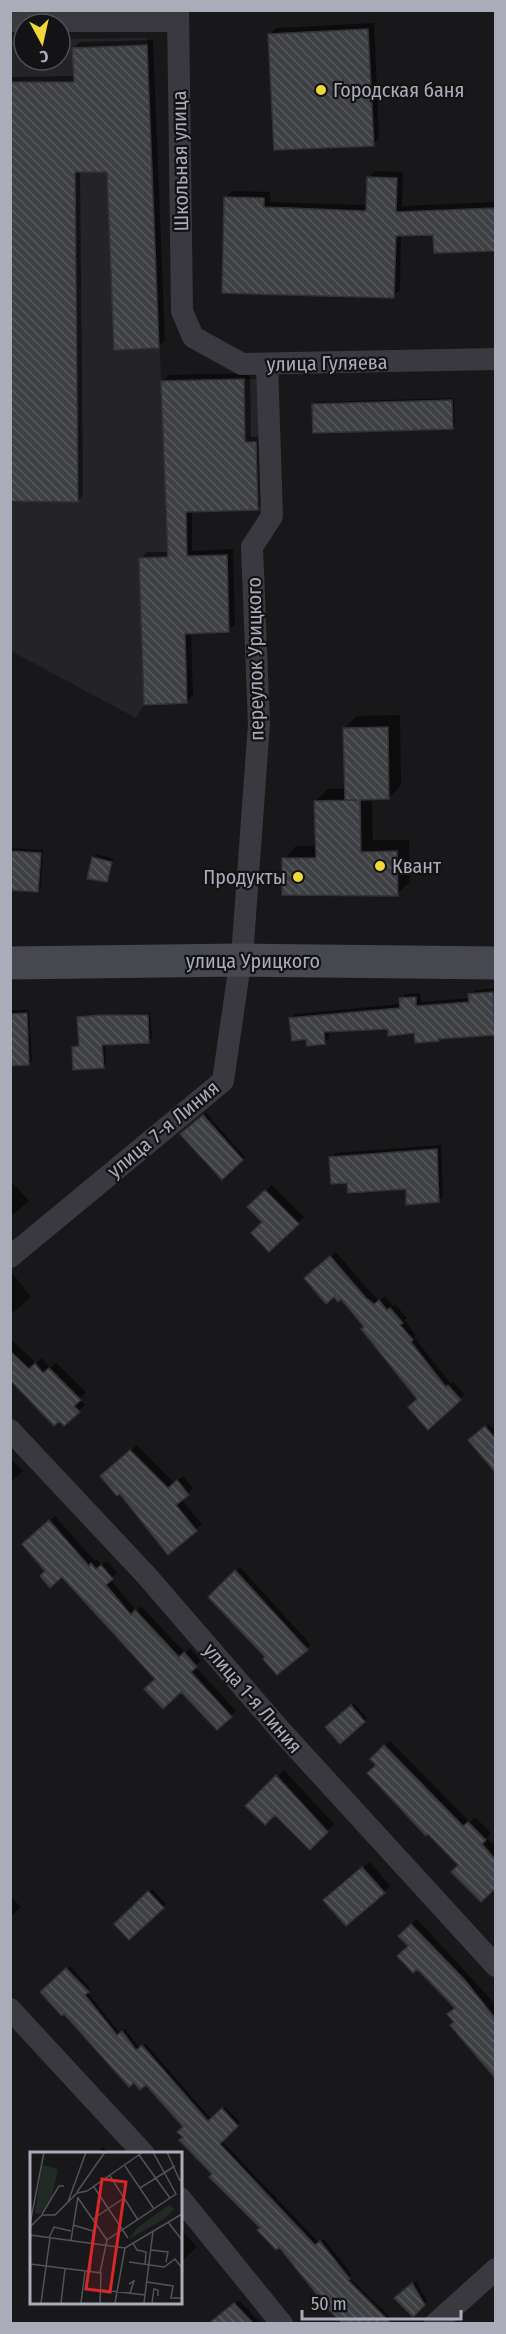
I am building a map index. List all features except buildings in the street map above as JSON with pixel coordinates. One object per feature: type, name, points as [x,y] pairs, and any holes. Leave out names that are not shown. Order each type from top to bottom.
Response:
[{"type":"main road","name":"улица Урицкого","points":[[10,963],[240,960],[495,963]]},
{"type":"street","points":[[10,21],[178,16]]},
{"type":"street","name":"Школьная улица","points":[[178,16],[182,311]]},
{"type":"street","name":"улица Гуляева","points":[[182,311],[193,336],[242,364],[495,359]]},
{"type":"street","name":"переулок Урицкого","points":[[240,960],[259,724],[252,547],[272,516],[267,364]]},
{"type":"street","name":"улица 7-я Линия","points":[[10,1257],[223,1081],[240,960]]},
{"type":"street","name":"улица 1-я Линия","points":[[10,1430],[146,1575],[281,1731],[495,1966]]},
{"type":"street","points":[[10,2009],[142,2152]]},
{"type":"street","points":[[182,2200],[282,2324]]},
{"type":"street","points":[[435,2324],[495,2269]]},
{"type":"shaded area","points":[[147,38],[161,380],[260,379],[263,510],[186,512],[144,705],[136,718],[11,651],[10,40],[12,40],[12,72],[72,72],[72,39]]},
{"type":"place","name":"Городская баня","points":[[321,90]]},
{"type":"place","name":"Квант","points":[[380,866]]},
{"type":"place","name":"Продукты","points":[[298,877]]}]
